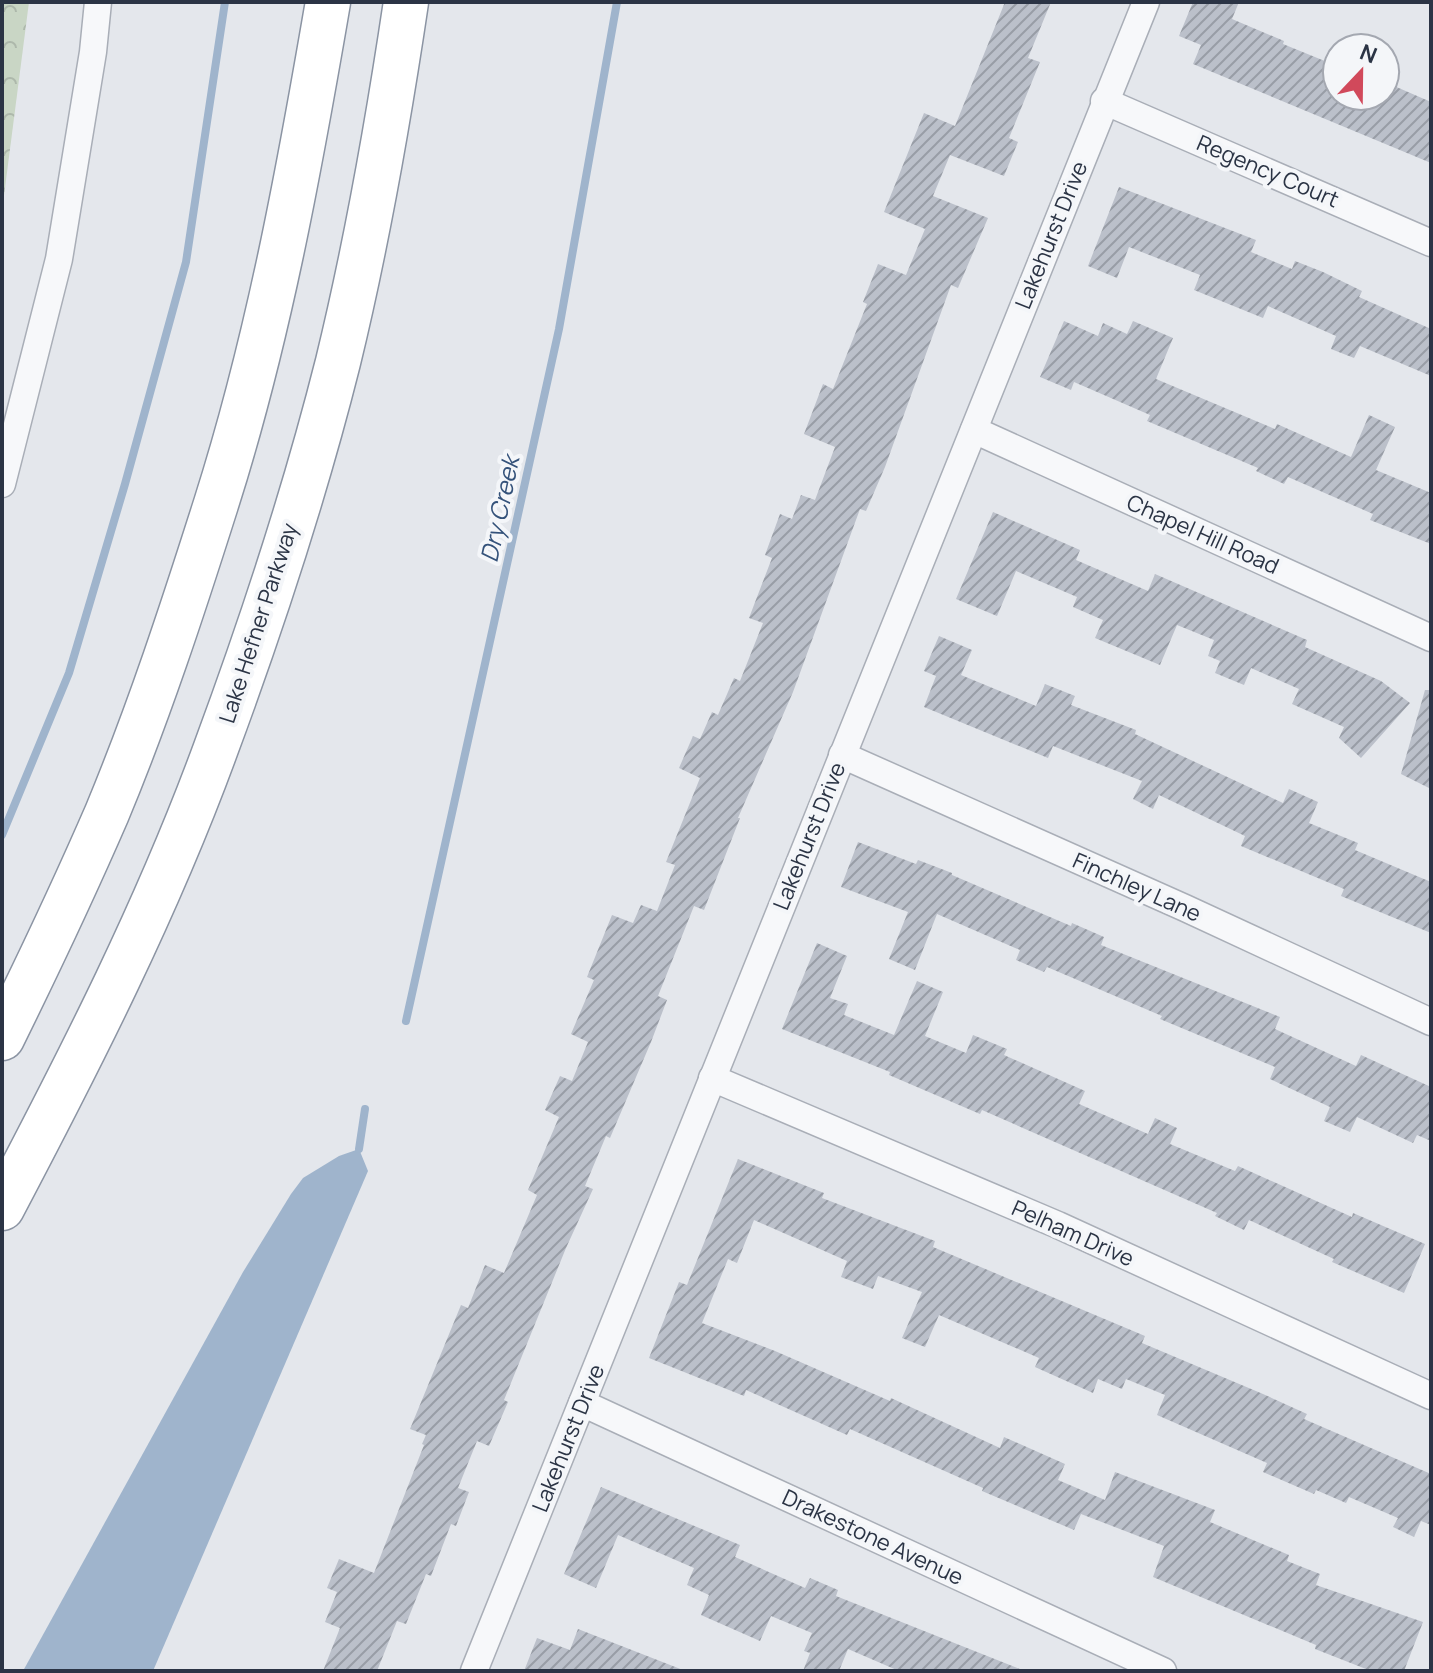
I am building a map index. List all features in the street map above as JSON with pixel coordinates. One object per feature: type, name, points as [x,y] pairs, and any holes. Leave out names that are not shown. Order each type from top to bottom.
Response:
[{"type":"highway","points":[[2,1038],[60,919],[108,810],[150,700],[216,502],[278,268],[328,2]]},
{"type":"highway","name":"Lake Hefner Parkway","points":[[2,1208],[85,1051],[139,935],[215,751],[281,562],[337,363],[362,257],[406,2]]},
{"type":"street","points":[[2,484],[59,259],[93,52],[98,2]]},
{"type":"street","name":"Lakehurst Drive","points":[[474,1671],[1146,2]]},
{"type":"street","name":"Regency Court","points":[[1104,101],[1431,243]]},
{"type":"street","name":"Chapel Hill Road","points":[[974,430],[1431,638]]},
{"type":"street","name":"Finchley Lane","points":[[842,755],[1431,1022]]},
{"type":"street","name":"Pelham Drive","points":[[712,1078],[1058,1225],[1431,1396]]},
{"type":"street","name":"Drakestone Avenue","points":[[582,1403],[1163,1671]]},
{"type":"green space","points":[[2,2],[29,2],[2,211]]},
{"type":"water","points":[[359,1149],[368,1171],[153,1671],[23,1671],[243,1272],[291,1194],[303,1178],[339,1156]]},
{"type":"building","points":[[1005,2],[1051,2],[1028,58],[1040,62],[1009,138],[1018,142],[1004,176],[950,155],[933,196],[988,218],[958,288],[951,285],[885,467],[866,511],[860,509],[793,692],[738,818],[704,910],[694,906],[658,996],[667,1000],[610,1138],[606,1136],[585,1186],[593,1189],[504,1400],[508,1402],[489,1446],[477,1441],[458,1488],[469,1492],[456,1526],[451,1524],[431,1576],[426,1574],[406,1624],[397,1621],[377,1671],[323,1671],[340,1628],[325,1622],[337,1592],[327,1588],[339,1559],[374,1573],[424,1445],[426,1435],[410,1429],[461,1305],[468,1308],[485,1265],[504,1273],[537,1195],[528,1190],[559,1117],[545,1110],[560,1076],[572,1081],[588,1042],[571,1034],[594,980],[587,977],[612,915],[633,923],[641,905],[657,911],[675,865],[666,862],[700,778],[679,768],[693,736],[700,739],[712,712],[718,715],[734,678],[740,681],[763,623],[749,618],[772,558],[765,555],[780,514],[792,519],[801,495],[815,500],[835,447],[804,434],[823,384],[833,389],[867,304],[863,302],[878,264],[906,275],[925,229],[884,212],[924,113],[955,126]]},
{"type":"building","points":[[1193,2],[1239,2],[1232,19],[1321,59],[1321,112],[1401,112],[1401,89],[1431,102],[1431,163],[1193,64],[1201,45],[1179,36]]},
{"type":"building","points":[[1119,187],[1256,240],[1251,252],[1292,269],[1295,261],[1323,272],[1362,291],[1359,297],[1431,329],[1431,376],[1360,346],[1354,358],[1331,349],[1336,336],[1268,306],[1263,318],[1194,290],[1200,275],[1129,247],[1117,278],[1088,266]]},
{"type":"building","points":[[1064,321],[1098,336],[1103,323],[1127,334],[1133,321],[1173,338],[1156,379],[1275,429],[1277,424],[1351,457],[1369,415],[1395,427],[1376,470],[1431,493],[1431,544],[1370,520],[1373,514],[1288,477],[1284,484],[1256,471],[1258,468],[1147,421],[1150,415],[1074,382],[1071,390],[1040,377]]},
{"type":"building","points":[[993,512],[1080,550],[1076,560],[1148,591],[1155,574],[1307,640],[1305,647],[1381,681],[1410,703],[1361,758],[1339,738],[1344,727],[1292,704],[1299,689],[1251,668],[1244,685],[1215,673],[1220,661],[1208,656],[1214,640],[1177,625],[1160,665],[1095,638],[1103,620],[1073,607],[1077,597],[1016,571],[997,616],[956,599]]},
{"type":"building","points":[[939,636],[972,650],[961,675],[1036,706],[1045,684],[1075,696],[1071,705],[1136,730],[1135,734],[1283,803],[1289,789],[1318,802],[1309,823],[1358,843],[1355,850],[1431,882],[1431,933],[1341,896],[1344,889],[1241,846],[1245,836],[1159,795],[1153,809],[1133,799],[1142,781],[1053,746],[1048,758],[924,707],[936,676],[924,671]]},
{"type":"building","points":[[1425,690],[1431,690],[1431,789],[1401,774]]},
{"type":"building","points":[[858,842],[916,864],[918,860],[952,873],[1071,926],[1072,923],[1104,937],[1101,945],[1280,1017],[1275,1029],[1356,1066],[1361,1055],[1431,1087],[1431,1141],[1417,1135],[1413,1143],[1357,1117],[1350,1132],[1324,1121],[1330,1107],[1270,1079],[1275,1067],[1047,967],[1044,972],[1016,960],[1020,950],[937,914],[915,970],[889,959],[908,912],[841,887]]},
{"type":"building","points":[[817,943],[847,956],[830,998],[848,1004],[844,1015],[894,1035],[917,981],[943,992],[925,1036],[966,1053],[973,1035],[1007,1049],[1004,1055],[1085,1091],[1079,1104],[1148,1134],[1155,1118],[1177,1128],[1170,1144],[1235,1171],[1238,1166],[1352,1217],[1353,1213],[1425,1244],[1404,1293],[1332,1262],[1334,1259],[1249,1220],[1244,1230],[1215,1216],[1217,1213],[982,1110],[980,1114],[889,1075],[890,1072],[782,1029]]},
{"type":"building","points":[[738,1159],[824,1193],[822,1198],[935,1241],[933,1247],[1145,1336],[1142,1343],[1263,1394],[1307,1414],[1304,1419],[1431,1474],[1431,1525],[1421,1521],[1414,1537],[1393,1527],[1398,1518],[1349,1497],[1346,1503],[1316,1490],[1314,1494],[1263,1472],[1267,1463],[1157,1415],[1165,1395],[1126,1379],[1122,1389],[1098,1379],[1093,1393],[1035,1367],[1039,1358],[939,1315],[925,1347],[902,1338],[922,1292],[878,1276],[873,1289],[841,1277],[847,1261],[754,1220],[737,1263],[728,1259],[702,1323],[890,1401],[891,1398],[1000,1448],[1004,1437],[1065,1464],[1058,1480],[1105,1500],[1115,1472],[1215,1510],[1210,1522],[1289,1555],[1287,1561],[1320,1574],[1316,1585],[1423,1622],[1404,1671],[1371,1671],[1153,1577],[1164,1546],[1081,1514],[1074,1530],[850,1429],[847,1435],[746,1390],[744,1396],[649,1358],[679,1282],[687,1285]]},
{"type":"building","points":[[601,1487],[740,1545],[735,1557],[805,1588],[810,1578],[838,1590],[836,1596],[1025,1671],[899,1671],[848,1649],[839,1671],[803,1671],[810,1653],[804,1651],[812,1633],[771,1616],[760,1641],[701,1615],[709,1595],[687,1585],[694,1568],[618,1535],[596,1588],[564,1574]]},
{"type":"building","points":[[578,1629],[683,1671],[524,1671],[537,1638],[570,1650]]},
{"type":"waterway","points":[[2,835],[69,673],[186,262],[225,2]]},
{"type":"waterway","name":"Dry Creek","points":[[406,1021],[559,329],[617,2]]},
{"type":"waterway","name":"Dry Creek","points":[[359,1149],[365,1109]]}]
